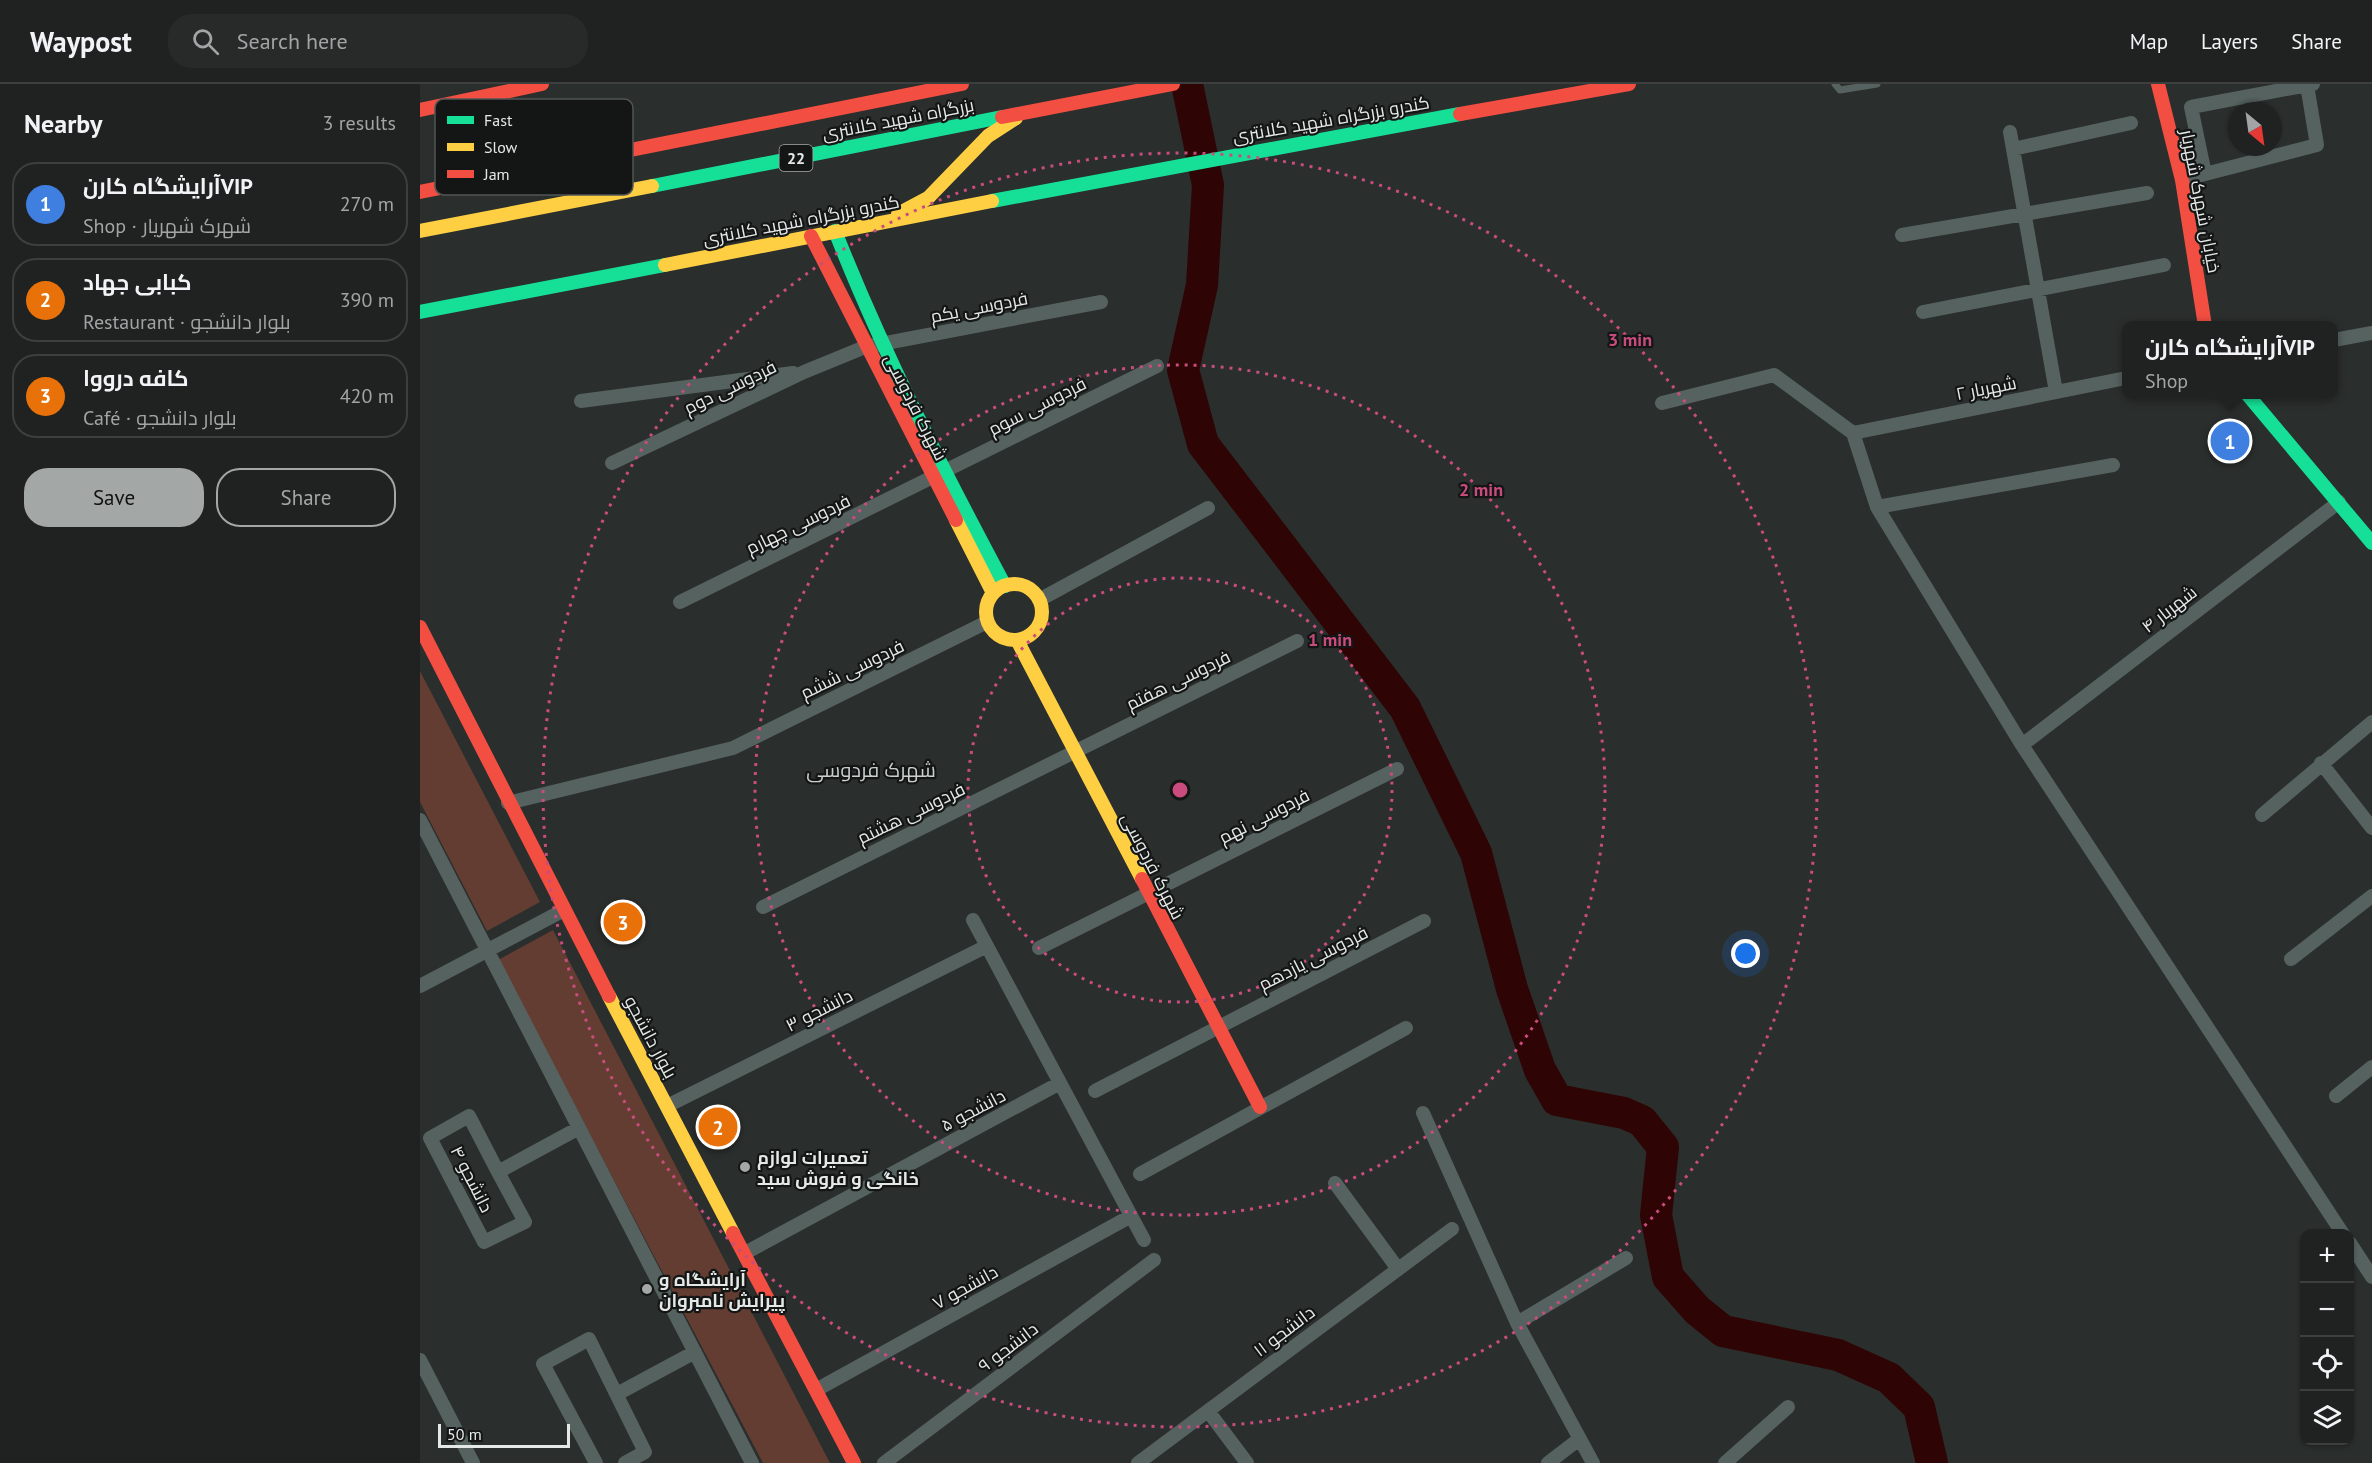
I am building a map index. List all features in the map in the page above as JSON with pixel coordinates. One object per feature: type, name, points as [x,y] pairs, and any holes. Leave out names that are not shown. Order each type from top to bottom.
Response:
[{"type":"main road","points":[[470,99],[538,84]]},
{"type":"main road","name":"بزرگراه شهید کلانتری","points":[[633,150],[962,84]]},
{"type":"main road","name":"بزرگراه شهید کلانتری","points":[[633,189],[1172,84]]},
{"type":"main road","name":"کندرو بزرگراه شهید کلانتری","points":[[420,312],[1216,158],[1629,84]]},
{"type":"main road","name":"خیابان شهرک شهریار","points":[[2158,84],[2182,180],[2204,321]]},
{"type":"main road","points":[[420,110],[435,107]]},
{"type":"main road","points":[[877,225],[928,198],[988,136],[1024,113]]},
{"type":"main road","name":"بزرگراه شهید کلانتری","points":[[420,192],[435,189]]},
{"type":"main road","name":"بزرگراه شهید کلانتری","points":[[420,231],[604,195]]},
{"type":"main road","name":"شهرک فردوسی","points":[[836,231],[853,277],[885,344],[938,475]]},
{"type":"main road","name":"شهرک فردوسی","points":[[811,237],[865,346],[938,475],[999,590]]},
{"type":"main road","points":[[2251,399],[2372,543]]},
{"type":"main road","points":[[1018,584],[1026,587],[1039,600],[1042,618],[1039,626],[1021,639],[1009,641],[996,634],[987,622],[986,607],[999,590],[1018,584]]},
{"type":"main road","name":"بلوار دانشجو","points":[[420,627],[508,803],[854,1463]]},
{"type":"main road","name":"شهرک فردوسی","points":[[1021,639],[1151,892],[1265,1104]]},
{"type":"street","points":[[2182,180],[2317,145],[2310,85],[2191,107],[2205,174]]},
{"type":"street","points":[[2013,149],[2131,123]]},
{"type":"street","points":[[2010,132],[2056,392]]},
{"type":"street","points":[[1902,236],[2147,193]]},
{"type":"street","points":[[1923,312],[2164,266]]},
{"type":"street","name":"فردوسی یکم","points":[[865,346],[1101,302]]},
{"type":"street","points":[[2338,339],[2372,333]]},
{"type":"street","name":"فردوسی دوم","points":[[612,464],[804,372],[865,346]]},
{"type":"street","name":"فردوسی سوم","points":[[938,475],[1157,366]]},
{"type":"street","points":[[581,401],[804,372]]},
{"type":"street","points":[[1662,403],[1774,375],[1853,433],[1877,507],[2022,745],[2340,1229]]},
{"type":"street","name":"۲ شهریار","points":[[1853,433],[2122,379]]},
{"type":"street","points":[[1877,507],[2113,465]]},
{"type":"street","name":"فردوسی چهارم","points":[[680,602],[938,475]]},
{"type":"street","name":"شهریار ۴","points":[[2022,745],[2339,502]]},
{"type":"street","points":[[1039,600],[1208,508]]},
{"type":"street","name":"فردوسی ششم","points":[[508,803],[733,748],[987,622]]},
{"type":"street","name":"فردوسی هفتم","points":[[1079,750],[1297,641]]},
{"type":"street","points":[[2262,815],[2320,763],[2372,722]]},
{"type":"street","name":"فردوسی هشتم","points":[[763,907],[1079,750]]},
{"type":"street","points":[[2320,763],[2372,828]]},
{"type":"street","name":"فردوسی نهم","points":[[1039,948],[1397,769]]},
{"type":"street","points":[[420,820],[752,1463]]},
{"type":"street","points":[[2291,959],[2372,896]]},
{"type":"street","points":[[420,986],[564,910]]},
{"type":"street","points":[[973,920],[1144,1240]]},
{"type":"street","name":"فردوسی یازدهم","points":[[1095,1091],[1424,921]]},
{"type":"street","name":"دانشجو ۳","points":[[667,1106],[987,946]]},
{"type":"street","points":[[1140,1174],[1406,1028]]},
{"type":"street","points":[[2336,1096],[2372,1067]]},
{"type":"street","name":"دانشجو ۵","points":[[744,1253],[1060,1083]]},
{"type":"street","points":[[1423,1113],[1517,1323],[1578,1440],[1593,1463]]},
{"type":"street","name":"۴ دانشجو","points":[[469,1116],[498,1172],[525,1222],[484,1242],[430,1138],[469,1116]]},
{"type":"street","name":"۴ دانشجو","points":[[498,1172],[579,1128]]},
{"type":"street","points":[[1335,1183],[1398,1269]]},
{"type":"street","name":"دانشجو ۷","points":[[816,1390],[1131,1216]]},
{"type":"street","name":"دانشجو ۱۱","points":[[1138,1463],[1452,1229]]},
{"type":"street","points":[[2354,1250],[2372,1277]]},
{"type":"street","points":[[1517,1323],[1626,1258]]},
{"type":"street","name":"دانشجو ۹","points":[[884,1463],[1155,1260]]},
{"type":"street","points":[[596,1463],[543,1364],[589,1339],[645,1452],[625,1463]]},
{"type":"street","points":[[617,1394],[695,1352]]},
{"type":"street","points":[[420,1360],[473,1463]]},
{"type":"street","points":[[1725,1463],[1788,1407]]},
{"type":"street","points":[[1208,1411],[1247,1463]]},
{"type":"street","points":[[1548,1463],[1578,1440]]},
{"type":"lane","points":[[1835,84],[1840,90],[1877,84]]},
{"type":"shaded area","points":[[420,671],[540,902],[487,931],[420,802]]},
{"type":"shaded area","points":[[553,930],[830,1463],[763,1463],[498,960]]},
{"type":"waterway","points":[[1187,84],[1208,185],[1202,285],[1183,370],[1203,444],[1405,708],[1476,853],[1512,989],[1540,1070],[1557,1100],[1624,1113],[1642,1121],[1663,1147],[1656,1215],[1668,1277],[1697,1310],[1723,1331],[1838,1355],[1889,1378],[1919,1407],[1932,1463]]},
{"type":"traffic: fast","points":[[992,201],[1460,114]]},
{"type":"traffic: fast","points":[[652,186],[1002,117]]},
{"type":"traffic: fast","points":[[835,231],[873,322],[915,411],[1005,586]]},
{"type":"traffic: fast","points":[[420,312],[665,265]]},
{"type":"traffic: fast","points":[[2251,399],[2372,543]]},
{"type":"traffic: slow","points":[[898,214],[928,198],[988,136],[1016,118]]},
{"type":"traffic: slow","points":[[633,190],[652,186]]},
{"type":"traffic: slow","points":[[420,231],[606,195]]},
{"type":"traffic: slow","points":[[665,265],[992,201]]},
{"type":"traffic: slow","points":[[956,520],[993,593]]},
{"type":"traffic: slow","points":[[1008,584],[1020,584],[1034,592],[1042,606],[1042,612],[1040,623],[1034,632],[1020,640],[1008,640],[991,628],[986,618],[986,606],[998,589],[1008,584]]},
{"type":"traffic: slow","points":[[1017,640],[1142,879]]},
{"type":"traffic: slow","points":[[609,996],[733,1233]]},
{"type":"traffic: jam","points":[[472,99],[542,84]]},
{"type":"traffic: jam","points":[[633,150],[962,84]]},
{"type":"traffic: jam","points":[[1002,117],[1173,84]]},
{"type":"traffic: jam","points":[[1460,114],[1629,84]]},
{"type":"traffic: jam","points":[[2158,84],[2182,180],[2204,321]]},
{"type":"traffic: jam","points":[[420,110],[435,107]]},
{"type":"traffic: jam","points":[[420,192],[435,189]]},
{"type":"traffic: jam","points":[[811,236],[956,520]]},
{"type":"traffic: jam","points":[[420,627],[609,996]]},
{"type":"traffic: jam","points":[[1142,879],[1260,1107]]},
{"type":"traffic: jam","points":[[733,1233],[854,1463]]},
{"type":"place","name":"آرایشگاه کارنVIP","points":[[2230,441]]},
{"type":"place","name":"کافه درووا","points":[[623,922]]},
{"type":"place","name":"کبابی جهاد","points":[[718,1127]]},
{"type":"place","name":"تعمیرات لوازم خانگی و فروش سید","points":[[745,1167]]},
{"type":"place","name":"آرایشگاه و پیرایش نامبروان","points":[[647,1289]]},
{"type":"district","name":"شهرک فردوسی","points":[[871,770]]}]
